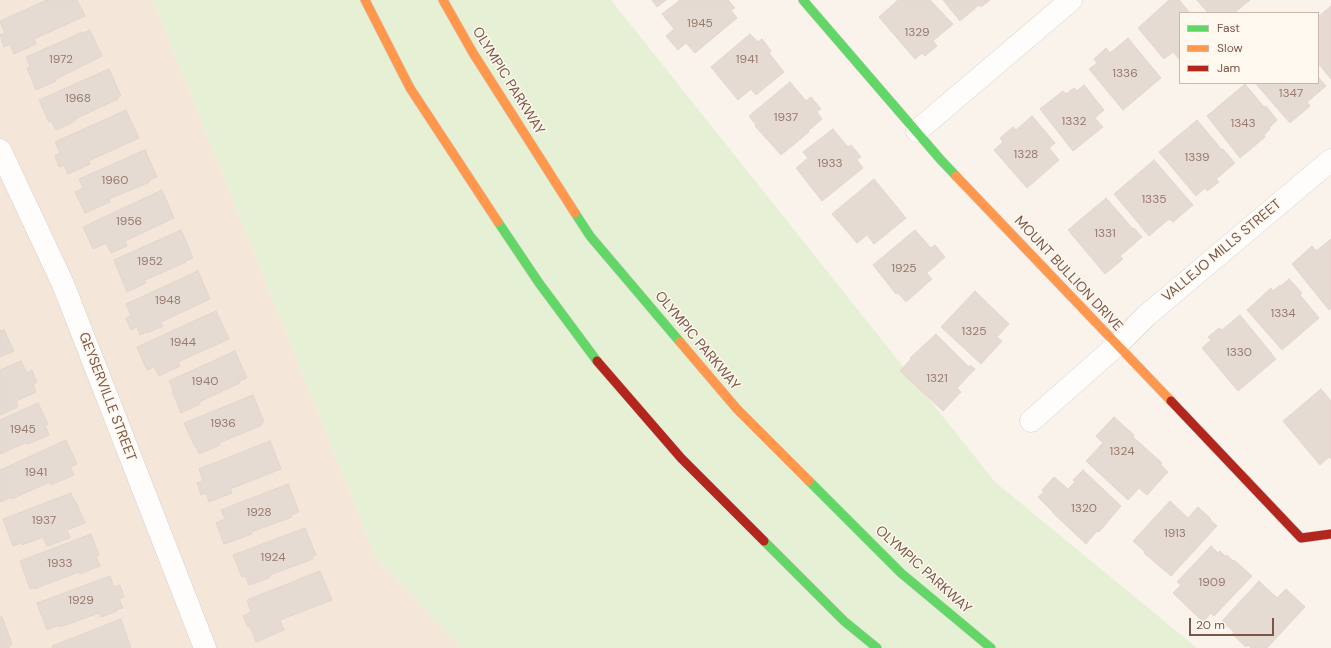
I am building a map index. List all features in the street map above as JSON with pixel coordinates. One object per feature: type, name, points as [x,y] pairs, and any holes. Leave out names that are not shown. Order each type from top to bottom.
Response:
[{"type":"main road","points":[[365,0],[410,88],[447,146],[539,283],[602,368],[681,458],[844,620],[876,648]]},
{"type":"main road","name":"OLYMPIC PARKWAY","points":[[443,0],[473,53],[590,236],[737,409],[901,572],[991,648]]},
{"type":"main road","name":"MOUNT BULLION DRIVE","points":[[803,0],[940,159],[1116,346],[1301,538],[1331,534]]},
{"type":"street","points":[[917,132],[1071,0]]},
{"type":"street","name":"GEYSERVILLE STREET","points":[[0,150],[63,284],[205,648]]},
{"type":"street","name":"VALLEJO MILLS STREET","points":[[1031,421],[1116,346],[1146,316],[1331,160]]},
{"type":"shaded area","points":[[0,0],[153,0],[376,557],[462,648],[0,648]]},
{"type":"green space","points":[[153,0],[611,0],[995,482],[1197,648],[462,648],[376,557]]},
{"type":"building","points":[[47,0],[77,0],[85,16],[34,39],[36,44],[14,54],[10,44],[4,47],[0,35],[5,33],[0,21]]},
{"type":"building","points":[[652,0],[666,0],[657,7]]},
{"type":"building","points":[[680,0],[728,0],[735,8],[731,10],[737,18],[695,53],[686,43],[678,50],[666,36],[674,29],[662,14]]},
{"type":"building","points":[[898,0],[930,0],[953,24],[933,41],[937,46],[925,56],[922,53],[915,59],[879,17]]},
{"type":"building","points":[[943,0],[990,0],[981,7],[979,5],[960,21]]},
{"type":"building","points":[[1169,0],[1179,0],[1189,12],[1179,12],[1179,59],[1173,52],[1164,59],[1138,28]]},
{"type":"building","points":[[1197,0],[1250,0],[1235,12],[1207,12]]},
{"type":"building","points":[[1331,6],[1331,79],[1319,64],[1319,16]]},
{"type":"building","points":[[90,30],[102,56],[36,90],[27,68],[30,67],[26,57]]},
{"type":"building","points":[[750,34],[758,42],[762,39],[771,51],[769,53],[784,72],[756,95],[751,89],[738,100],[711,67]]},
{"type":"building","points":[[1128,38],[1161,78],[1123,110],[1089,69],[1097,63],[1094,59],[1106,48],[1110,53]]},
{"type":"building","points":[[109,69],[121,96],[117,98],[118,99],[77,118],[75,121],[56,130],[51,121],[49,122],[39,100]]},
{"type":"building","points":[[1319,78],[1326,86],[1307,102],[1310,106],[1290,123],[1256,84],[1319,84]]},
{"type":"building","points":[[790,82],[806,101],[811,97],[821,109],[817,112],[822,119],[781,155],[755,126],[756,125],[749,116]]},
{"type":"building","points":[[1245,84],[1277,120],[1264,135],[1265,137],[1240,158],[1207,116]]},
{"type":"building","points":[[1084,85],[1104,110],[1095,118],[1103,127],[1073,151],[1040,109],[1063,91],[1066,94],[1074,88],[1077,91]]},
{"type":"building","points":[[126,110],[139,138],[88,161],[90,164],[68,174],[64,165],[59,167],[55,156],[60,153],[55,142]]},
{"type":"building","points":[[1032,116],[1055,143],[1049,148],[1059,160],[1027,188],[994,150],[1003,142],[1000,138],[1013,127],[1016,130]]},
{"type":"building","points":[[1197,120],[1235,163],[1216,179],[1219,182],[1207,191],[1205,188],[1196,196],[1159,152]]},
{"type":"building","points":[[833,129],[848,147],[851,145],[861,157],[857,160],[863,168],[822,201],[796,168],[808,158],[803,152]]},
{"type":"building","points":[[145,150],[157,177],[149,180],[150,182],[109,199],[110,202],[85,213],[75,192],[83,188],[79,179]]},
{"type":"building","points":[[1154,160],[1193,205],[1173,222],[1169,219],[1149,236],[1114,194]]},
{"type":"building","points":[[874,179],[906,218],[874,244],[867,235],[857,243],[832,214]]},
{"type":"building","points":[[162,190],[174,218],[125,241],[127,246],[111,253],[106,243],[93,249],[83,227]]},
{"type":"building","points":[[1106,198],[1142,237],[1120,256],[1123,259],[1105,274],[1068,230]]},
{"type":"building","points":[[181,230],[193,258],[145,280],[146,283],[127,292],[114,260]]},
{"type":"building","points":[[915,230],[931,248],[935,245],[945,257],[927,273],[932,279],[906,302],[898,293],[896,294],[873,265]]},
{"type":"building","points":[[1331,239],[1331,308],[1329,310],[1292,264],[1312,246],[1316,251]]},
{"type":"building","points":[[198,271],[210,299],[161,322],[163,326],[147,333],[146,332],[140,335],[137,327],[131,330],[126,318],[131,316],[126,304]]},
{"type":"building","points":[[1289,279],[1302,293],[1300,295],[1319,318],[1282,350],[1247,310],[1271,288],[1273,291]]},
{"type":"building","points":[[975,291],[1009,324],[997,337],[1002,341],[981,364],[941,327]]},
{"type":"building","points":[[216,311],[229,339],[178,362],[180,366],[159,376],[154,367],[147,370],[137,347]]},
{"type":"building","points":[[1240,315],[1276,359],[1238,391],[1202,348],[1211,340],[1208,337],[1219,328],[1222,330]]},
{"type":"building","points":[[4,330],[14,351],[0,357],[0,331]]},
{"type":"building","points":[[936,334],[969,367],[970,365],[975,369],[957,388],[961,392],[943,411],[900,371],[911,359],[910,358]]},
{"type":"building","points":[[235,351],[247,378],[239,381],[240,383],[199,402],[200,404],[181,413],[169,381]]},
{"type":"building","points":[[21,361],[27,373],[32,370],[37,382],[33,384],[36,392],[16,401],[18,407],[0,415],[0,370]]},
{"type":"building","points":[[1321,389],[1331,401],[1331,459],[1329,457],[1320,465],[1283,421]]},
{"type":"building","points":[[253,395],[264,422],[261,423],[262,425],[219,443],[220,445],[199,454],[184,423]]},
{"type":"building","points":[[38,403],[48,424],[45,425],[49,435],[28,444],[25,443],[0,454],[0,420]]},
{"type":"building","points":[[1114,417],[1134,435],[1133,437],[1162,463],[1160,464],[1168,472],[1147,495],[1139,488],[1128,500],[1086,461],[1103,443],[1096,436]]},
{"type":"building","points":[[66,440],[77,464],[70,467],[74,475],[51,485],[49,482],[12,499],[11,497],[0,502],[0,470]]},
{"type":"building","points":[[270,441],[281,469],[230,489],[232,493],[209,502],[206,493],[201,495],[197,483],[203,481],[199,469]]},
{"type":"building","points":[[1083,470],[1121,506],[1099,532],[1097,531],[1086,544],[1038,497],[1044,492],[1042,490],[1054,477],[1068,489],[1075,482],[1073,480]]},
{"type":"building","points":[[288,484],[299,512],[291,515],[292,517],[224,544],[216,523],[225,519],[221,510]]},
{"type":"building","points":[[71,493],[85,523],[67,530],[70,538],[47,546],[43,537],[22,545],[21,543],[13,546],[3,519]]},
{"type":"building","points":[[1170,501],[1188,518],[1198,507],[1217,526],[1171,576],[1144,553],[1145,552],[1133,541]]},
{"type":"building","points":[[305,528],[316,555],[312,556],[313,559],[270,575],[269,578],[249,585],[245,576],[242,577],[233,555]]},
{"type":"building","points":[[91,534],[99,555],[96,556],[100,566],[80,574],[79,572],[34,589],[33,587],[30,589],[20,561]]},
{"type":"building","points":[[1211,546],[1218,553],[1220,551],[1226,557],[1227,555],[1233,561],[1234,560],[1252,576],[1214,616],[1211,613],[1203,622],[1173,593],[1181,585],[1177,582]]},
{"type":"building","points":[[320,571],[332,600],[280,620],[284,630],[256,642],[250,626],[248,627],[243,616],[251,612],[247,600]]},
{"type":"building","points":[[110,576],[114,587],[120,585],[124,597],[119,599],[123,608],[101,617],[99,613],[47,630],[37,603]]},
{"type":"building","points":[[1259,581],[1277,598],[1286,589],[1305,607],[1267,648],[1251,648],[1248,645],[1246,647],[1232,634],[1234,632],[1222,621]]},
{"type":"building","points":[[0,617],[2,617],[12,644],[9,645],[9,648],[0,648]]},
{"type":"building","points":[[121,619],[131,648],[53,648],[52,646]]},
{"type":"traffic: fast","points":[[803,0],[956,176]]},
{"type":"traffic: fast","points":[[575,213],[590,236],[680,342]]},
{"type":"traffic: fast","points":[[498,222],[539,283],[597,361]]},
{"type":"traffic: fast","points":[[809,481],[901,573],[991,648]]},
{"type":"traffic: fast","points":[[764,541],[844,621],[877,648]]},
{"type":"traffic: slow","points":[[365,0],[410,88],[498,222]]},
{"type":"traffic: slow","points":[[443,0],[473,53],[575,213]]},
{"type":"traffic: slow","points":[[956,176],[1171,401]]},
{"type":"traffic: slow","points":[[680,342],[737,409],[809,481]]},
{"type":"traffic: jam","points":[[597,361],[681,458],[764,541]]},
{"type":"traffic: jam","points":[[1171,401],[1301,538],[1331,534]]}]
